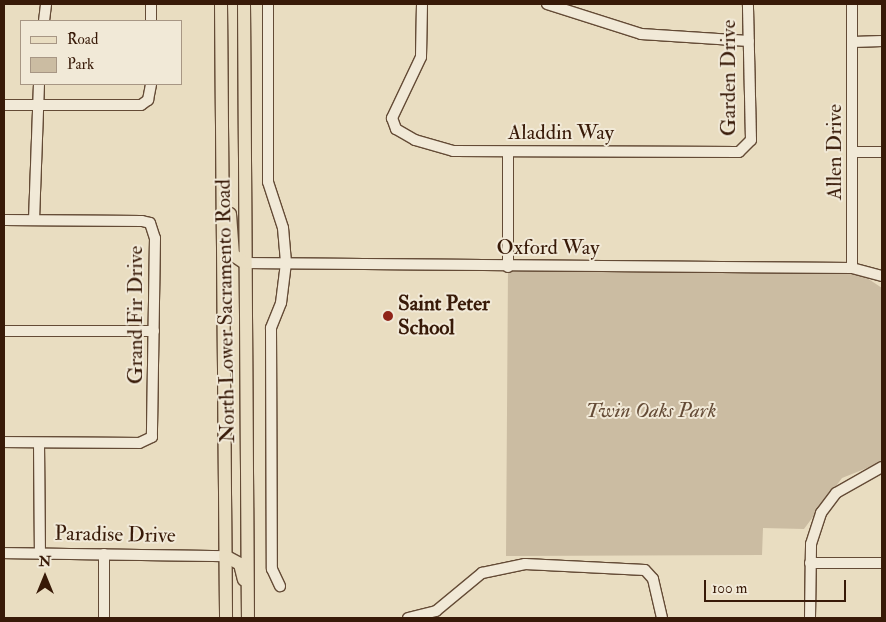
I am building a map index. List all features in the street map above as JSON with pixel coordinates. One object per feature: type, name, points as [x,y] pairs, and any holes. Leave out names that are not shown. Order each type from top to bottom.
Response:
[{"type":"main road","name":"North Lower Sacramento Road","points":[[221,4],[226,618]]},
{"type":"main road","name":"North Lower Sacramento Road","points":[[244,4],[248,618]]},
{"type":"main road","points":[[222,167],[229,188],[233,255],[245,263]]},
{"type":"main road","points":[[225,556],[240,564],[247,594]]},
{"type":"street","points":[[44,20],[46,4]]},
{"type":"street","points":[[151,4],[151,20]]},
{"type":"street","points":[[268,4],[268,182],[283,228],[286,263],[281,303],[271,328],[272,569],[280,586]]},
{"type":"street","name":"Aladdin Way","points":[[422,4],[421,57],[392,118],[396,129],[442,150],[508,152],[743,150]]},
{"type":"street","points":[[546,4],[641,34],[749,42]]},
{"type":"street","name":"Garden Drive","points":[[743,150],[750,140],[748,4]]},
{"type":"street","name":"Allen Drive","points":[[852,4],[854,152],[852,268]]},
{"type":"street","points":[[853,42],[882,41]]},
{"type":"street","points":[[4,220],[34,220],[39,85]]},
{"type":"street","points":[[4,105],[129,106],[148,100],[151,85]]},
{"type":"street","points":[[508,152],[508,267]]},
{"type":"street","points":[[854,152],[882,152]]},
{"type":"street","name":"Grand Fir Drive","points":[[34,220],[142,221],[153,228],[153,434],[139,443],[39,443]]},
{"type":"street","name":"Oxford Way","points":[[245,263],[508,267],[852,268]]},
{"type":"street","points":[[852,268],[882,276]]},
{"type":"street","points":[[4,331],[154,331]]},
{"type":"street","points":[[4,442],[39,443],[40,553]]},
{"type":"street","points":[[810,618],[810,563],[813,533],[821,513],[836,494],[882,467]]},
{"type":"street","name":"Paradise Drive","points":[[4,553],[225,556]]},
{"type":"street","points":[[104,554],[104,618]]},
{"type":"street","points":[[810,563],[882,563]]},
{"type":"street","points":[[408,618],[436,611],[482,573],[525,564],[645,570],[653,579],[662,618]]},
{"type":"green space","name":"Twin Oaks Park","points":[[508,267],[852,268],[882,288],[882,462],[842,478],[804,529],[763,528],[762,555],[506,556]]},
{"type":"place","name":"Saint Peter School","points":[[388,316]]}]
